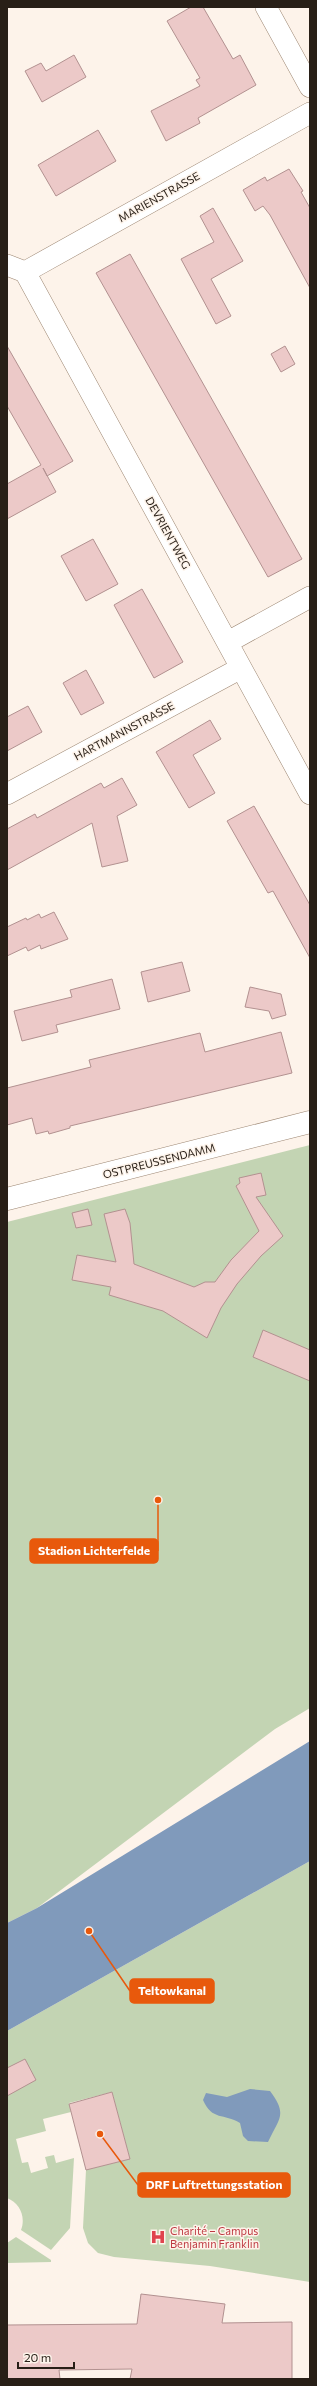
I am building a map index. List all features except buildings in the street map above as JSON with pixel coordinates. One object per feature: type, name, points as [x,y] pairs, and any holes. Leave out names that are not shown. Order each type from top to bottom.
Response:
[{"type":"street","points":[[266,7],[310,87]]},
{"type":"street","name":"MARIENSTRASSE","points":[[16,269],[310,113]]},
{"type":"street","name":"DEVRIENTWEG","points":[[16,269],[228,642],[310,794]]},
{"type":"street","points":[[228,642],[310,597]]},
{"type":"street","name":"HARTMANNSTRASSE","points":[[7,794],[241,668]]},
{"type":"street","name":"OSTPREUSSENDAMM","points":[[7,1199],[310,1122]]},
{"type":"green space","points":[[310,1145],[310,1708],[275,1729],[37,1908],[7,1923],[7,1222]]},
{"type":"green space","points":[[310,1861],[310,2282],[210,2266],[114,2257],[98,2253],[88,2243],[83,2228],[86,2170],[130,2159],[112,2092],[69,2103],[71,2112],[43,2119],[46,2131],[16,2139],[22,2163],[28,2162],[31,2173],[48,2168],[45,2157],[54,2155],[56,2163],[74,2158],[70,2228],[51,2250],[21,2230],[23,2220],[21,2211],[12,2200],[7,2198],[7,2031]]},
{"type":"green space","points":[[16,2237],[51,2260],[51,2262],[7,2263],[7,2243]]},
{"type":"water","points":[[310,1741],[310,1861],[7,2031],[7,1923],[37,1908]]},
{"type":"water","points":[[250,2089],[270,2091],[279,2106],[280,2116],[268,2142],[248,2141],[243,2136],[240,2123],[214,2114],[210,2111],[203,2100],[206,2093],[227,2097]]},
{"type":"place","name":"Stadion Lichterfelde","points":[[158,1500]]},
{"type":"place","name":"Teltowkanal","points":[[89,1931]]},
{"type":"place","name":"DRF Luftrettungsstation","points":[[100,2134]]},
{"type":"place","name":"Charité – Campus Benjamin Franklin","points":[[158,2237]]}]
